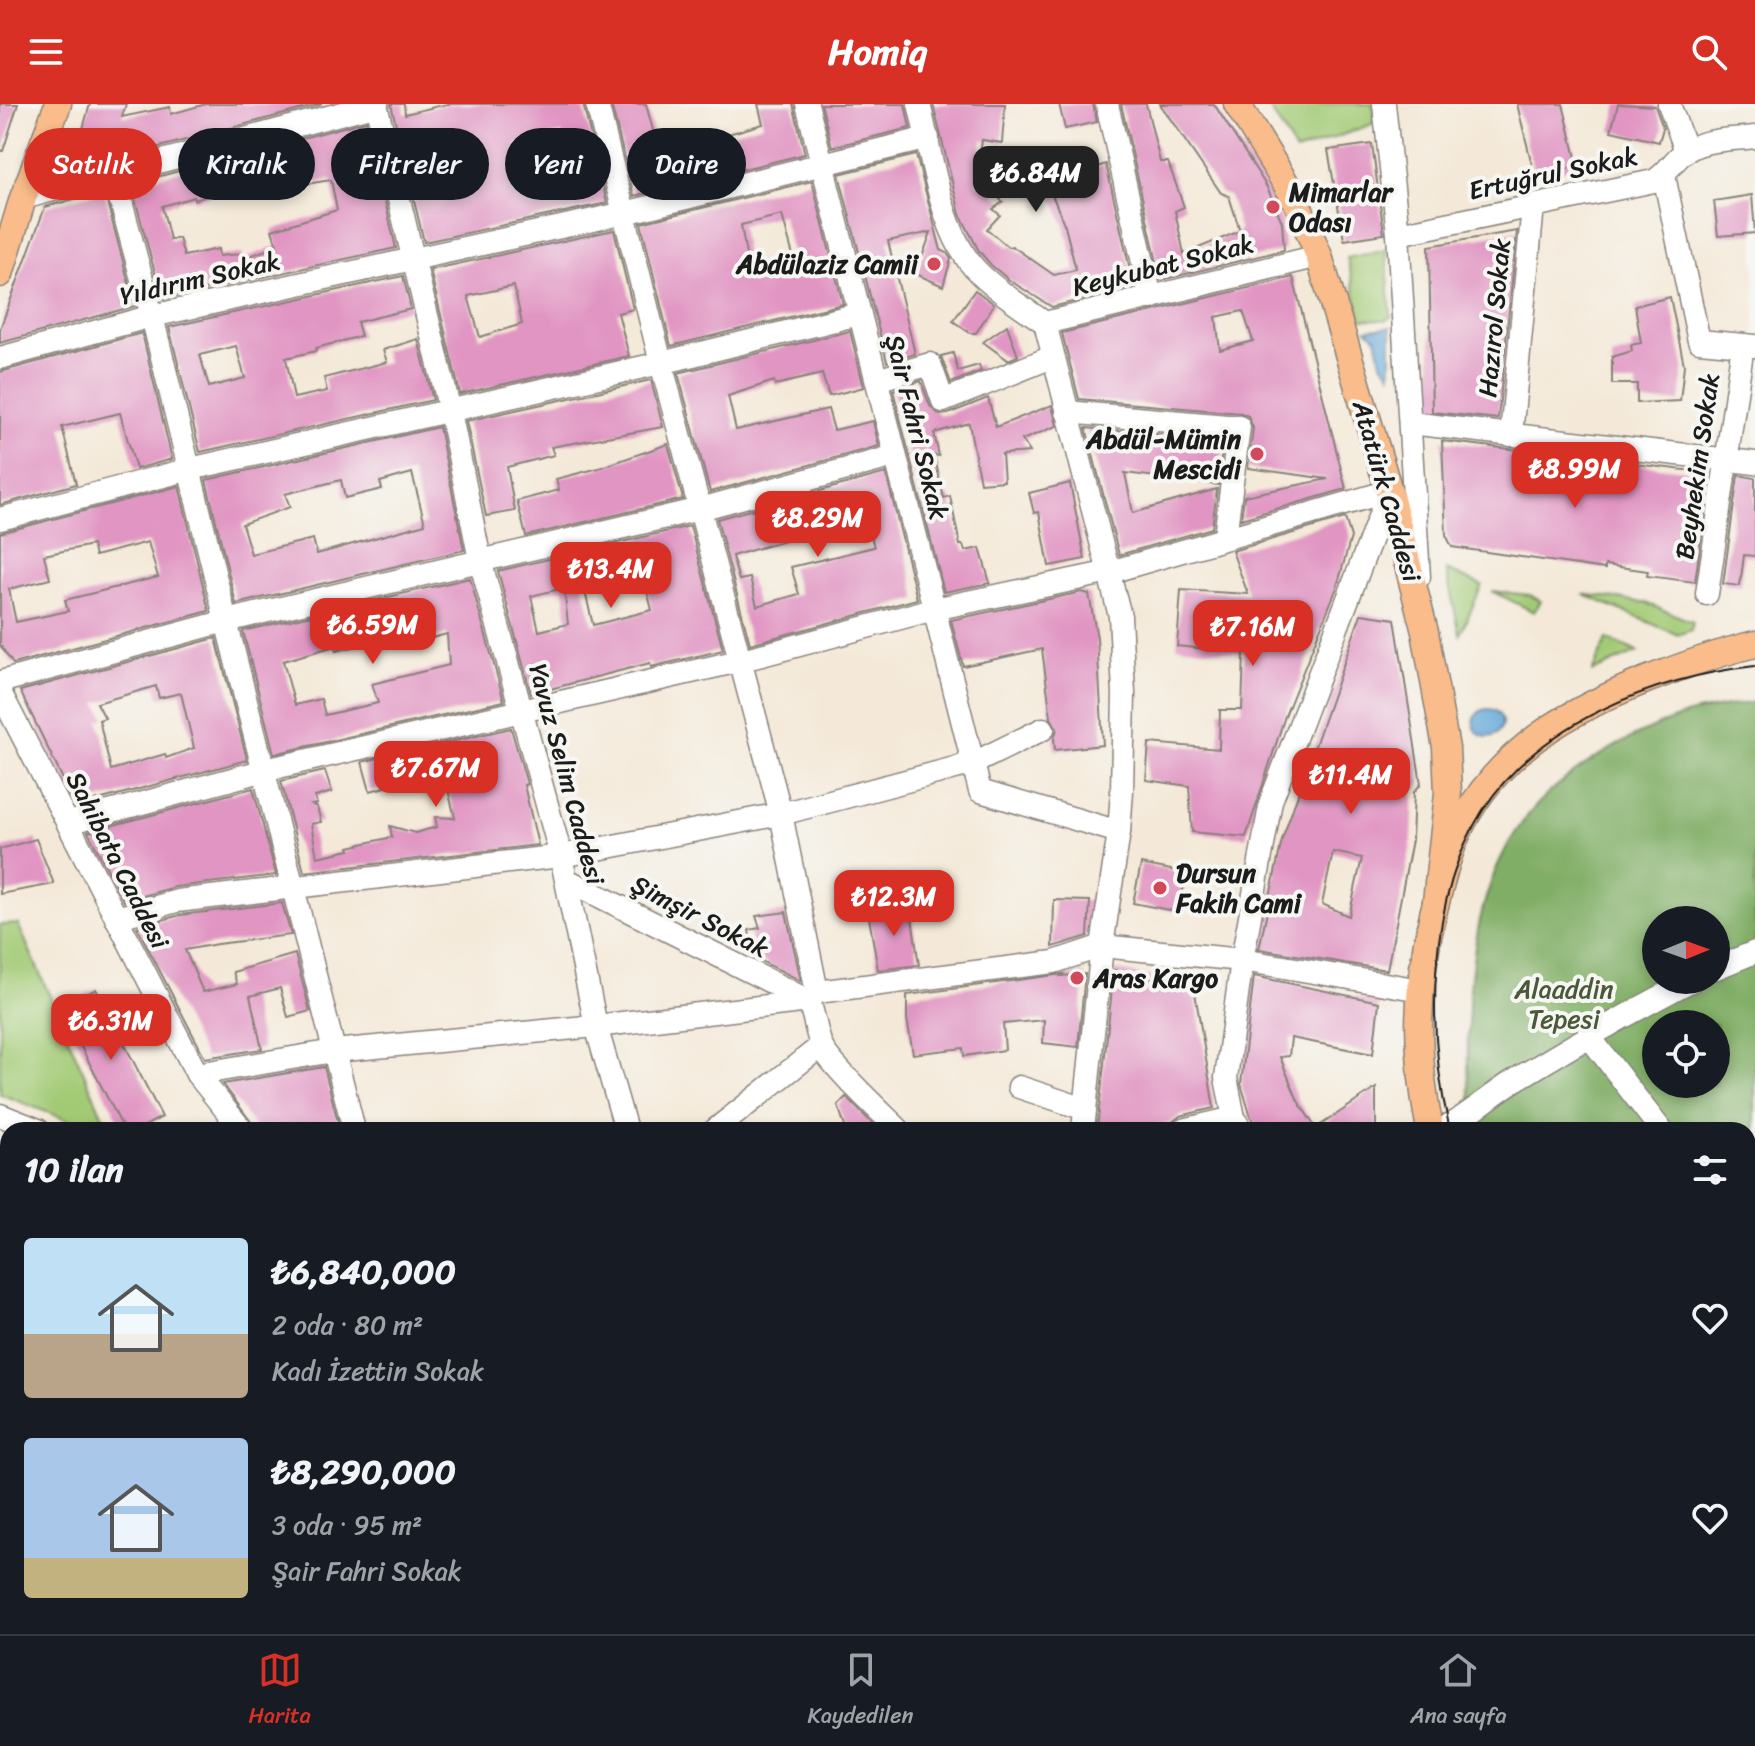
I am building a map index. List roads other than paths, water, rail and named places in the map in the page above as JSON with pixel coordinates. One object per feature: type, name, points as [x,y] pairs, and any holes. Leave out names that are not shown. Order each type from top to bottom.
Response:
[{"type":"main road","points":[[0,274],[23,198],[58,104]]},
{"type":"main road","name":"Atatürk Caddesi","points":[[1237,104],[1296,200],[1319,256],[1389,491],[1425,632],[1446,748],[1448,778],[1445,837],[1436,902]]},
{"type":"main road","points":[[1429,1122],[1419,1069],[1425,947],[1449,855],[1472,805],[1503,766],[1529,742],[1582,708],[1722,652],[1755,644]]},
{"type":"street","points":[[162,163],[376,104]]},
{"type":"street","name":"Yavuz Selim Caddesi","points":[[376,104],[450,411],[480,560],[561,856],[596,1026],[624,1122]]},
{"type":"street","points":[[597,104],[661,363],[781,814],[821,1046],[847,1078],[891,1122]]},
{"type":"street","name":"Şair Fahri Sokak","points":[[807,104],[980,791],[1119,832]]},
{"type":"street","name":"Keykubat Sokak","points":[[919,104],[944,213],[963,251],[979,274],[1045,323],[1319,256]]},
{"type":"street","points":[[1107,104],[1151,298]]},
{"type":"street","points":[[1384,104],[1398,234],[1418,565],[1425,632]]},
{"type":"street","points":[[1669,104],[1686,151],[1705,143],[1755,137]]},
{"type":"street","name":"Yıldırım Sokak","points":[[0,358],[152,316],[625,213],[928,138]]},
{"type":"street","name":"Ertuğrul Sokak","points":[[1398,234],[1654,181],[1664,176],[1686,151]]},
{"type":"street","points":[[1664,176],[1699,341],[1749,346]]},
{"type":"street","points":[[121,200],[352,1122]]},
{"type":"street","name":"Hazırol Sokak","points":[[1511,435],[1533,206]]},
{"type":"street","points":[[0,519],[190,469],[661,363],[859,314]]},
{"type":"street","points":[[1019,1087],[1084,1120],[1102,946],[1119,832],[1124,693],[1120,616],[1045,323]]},
{"type":"street","name":"Beyhekim Sokak","points":[[1707,594],[1726,460],[1749,346]]},
{"type":"street","points":[[877,380],[930,364],[943,401],[1052,357]]},
{"type":"street","points":[[1067,412],[1239,427],[1225,537]]},
{"type":"street","points":[[1410,423],[1755,463]]},
{"type":"street","points":[[0,682],[226,621],[700,509],[895,456]]},
{"type":"street","points":[[68,823],[265,770],[739,661],[934,609],[1110,572],[1389,491]]},
{"type":"street","points":[[1237,1122],[1226,1078],[1242,960],[1271,801],[1389,491]]},
{"type":"street","name":"Sahibata Caddesi","points":[[0,692],[197,1074],[236,1122]]},
{"type":"street","points":[[116,918],[177,901],[561,856],[781,814],[974,763],[1043,729]]},
{"type":"street","name":"Şimşir Sokak","points":[[567,880],[813,997]]},
{"type":"street","points":[[197,1074],[334,1051],[596,1026],[813,997],[1054,962],[1102,946],[1242,960],[1421,990]]},
{"type":"street","points":[[1730,962],[1755,952]]},
{"type":"street","points":[[1455,1122],[1484,1099],[1588,1035],[1666,994]]},
{"type":"street","points":[[1588,1035],[1655,1122]]},
{"type":"street","points":[[725,1122],[821,1046]]},
{"type":"water","points":[[1391,327],[1391,374],[1381,362],[1376,337],[1366,329]]},
{"type":"water","points":[[1488,709],[1498,713],[1502,723],[1498,733],[1488,737],[1478,733],[1474,723],[1478,713]]},
{"type":"tram line","points":[[1448,1122],[1437,1051],[1436,966],[1451,883],[1465,845],[1483,810],[1507,779],[1535,752],[1603,709],[1678,681],[1755,666]]},
{"type":"place","name":"Mimarlar Odası","points":[[1273,207]]},
{"type":"place","name":"Abdülaziz Camii","points":[[934,264]]},
{"type":"place","name":"Abdül-Mümin Mescidi","points":[[1257,454]]},
{"type":"place","name":"Dursun Fakih Cami","points":[[1160,888]]},
{"type":"place","name":"Aras Kargo","points":[[1077,978]]},
{"type":"park label","name":"Alaaddin Tepesi","points":[[1564,1004]]}]
